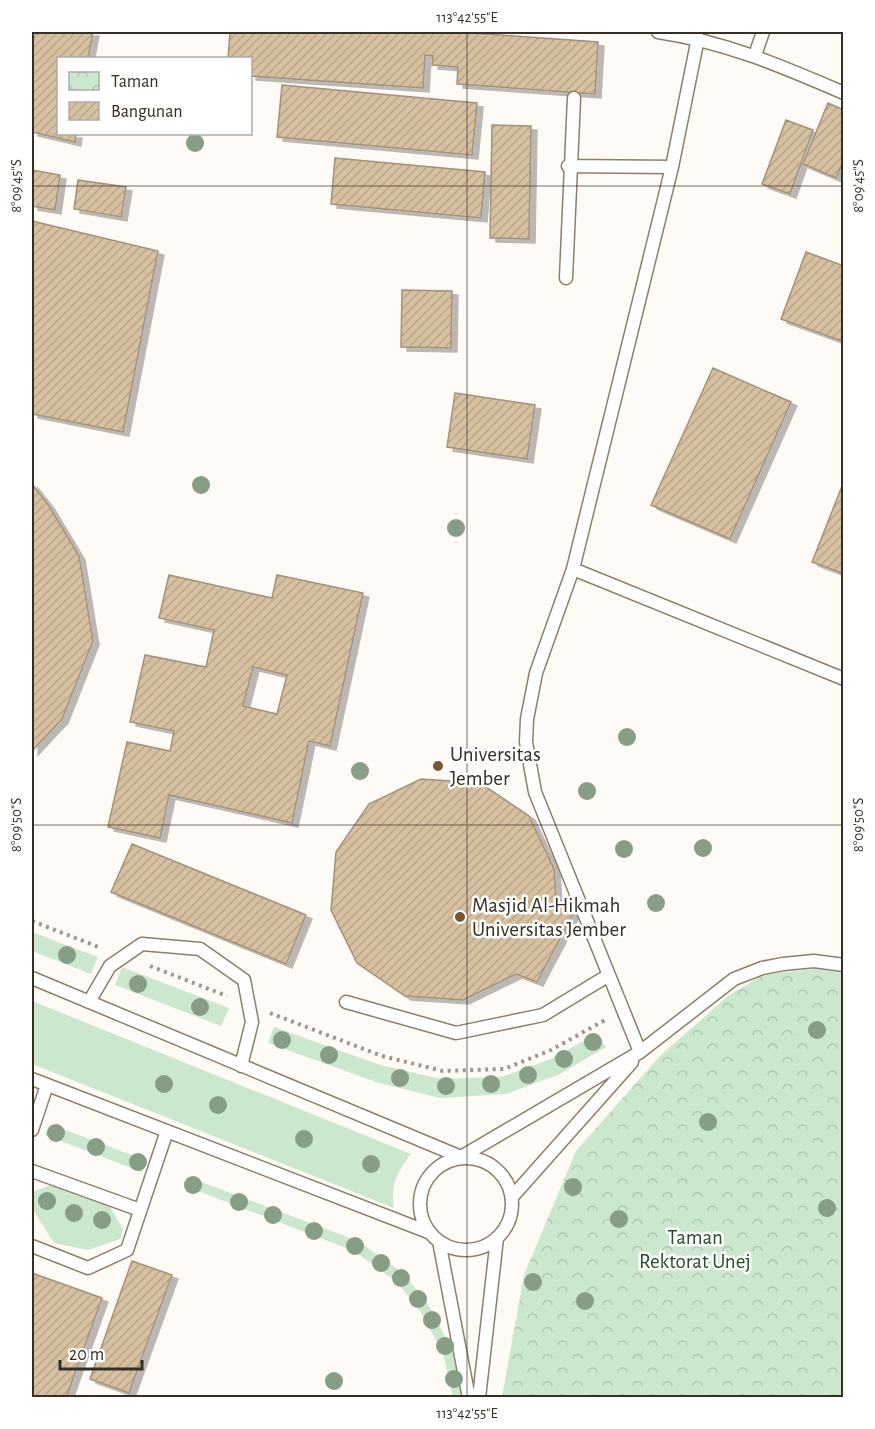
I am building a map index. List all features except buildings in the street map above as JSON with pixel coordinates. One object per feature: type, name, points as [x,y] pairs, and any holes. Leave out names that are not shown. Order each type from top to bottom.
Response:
[{"type":"lane","points":[[658,32],[698,38],[755,55],[843,93]]},
{"type":"lane","points":[[755,55],[763,32]]},
{"type":"lane","points":[[640,1052],[536,792],[526,742],[527,719],[536,674],[573,570],[672,167],[698,38]]},
{"type":"lane","points":[[566,278],[568,166],[573,98]]},
{"type":"lane","points":[[568,166],[672,167]]},
{"type":"lane","points":[[573,570],[843,678]]},
{"type":"lane","points":[[89,1002],[110,966],[142,944],[200,949],[244,980],[252,1022],[241,1066]]},
{"type":"lane","points":[[428,1232],[421,1208],[424,1185],[433,1172],[446,1162],[461,1157],[640,1052],[734,979],[762,968],[783,964],[814,962],[843,965]]},
{"type":"lane","points":[[346,1002],[456,1033],[543,1015],[609,975]]},
{"type":"lane","points":[[32,978],[461,1157],[477,1159],[492,1165],[503,1176],[512,1197],[510,1219],[497,1238],[478,1249],[452,1248],[428,1232],[32,1079]]},
{"type":"lane","points":[[512,1197],[640,1052]]},
{"type":"lane","points":[[32,1130],[47,1085]]},
{"type":"lane","points":[[32,1246],[88,1268],[127,1250],[167,1131]]},
{"type":"lane","points":[[32,1171],[140,1210]]},
{"type":"lane","points":[[479,1398],[497,1238]]},
{"type":"lane","points":[[439,1241],[469,1398]]},
{"type":"green space","points":[[32,932],[98,957],[91,974],[32,951]]},
{"type":"green space","points":[[122,967],[229,1008],[221,1026],[115,985]]},
{"type":"green space","name":"Taman Rektorat Unej","points":[[816,969],[843,973],[843,1397],[502,1397],[524,1275],[576,1151],[660,1056],[728,996],[764,974]]},
{"type":"green space","points":[[32,1001],[411,1154],[396,1179],[393,1193],[394,1208],[32,1064]]},
{"type":"green space","points":[[274,1027],[380,1065],[441,1079],[502,1077],[553,1058],[596,1034],[606,1047],[560,1074],[506,1094],[440,1098],[376,1082],[268,1043]]},
{"type":"green space","points":[[50,1124],[147,1161],[142,1172],[45,1135]]},
{"type":"green space","points":[[188,1177],[358,1241],[404,1274],[428,1304],[452,1350],[461,1394],[453,1397],[443,1353],[420,1311],[397,1282],[354,1251],[185,1186]]},
{"type":"green space","points":[[51,1185],[110,1207],[123,1229],[120,1239],[88,1250],[54,1243],[32,1208],[32,1192]]},
{"type":"place","name":"Universitas Jember","points":[[438,766]]},
{"type":"place","name":"Masjid Al-Hikmah Universitas Jember","points":[[460,917]]}]
